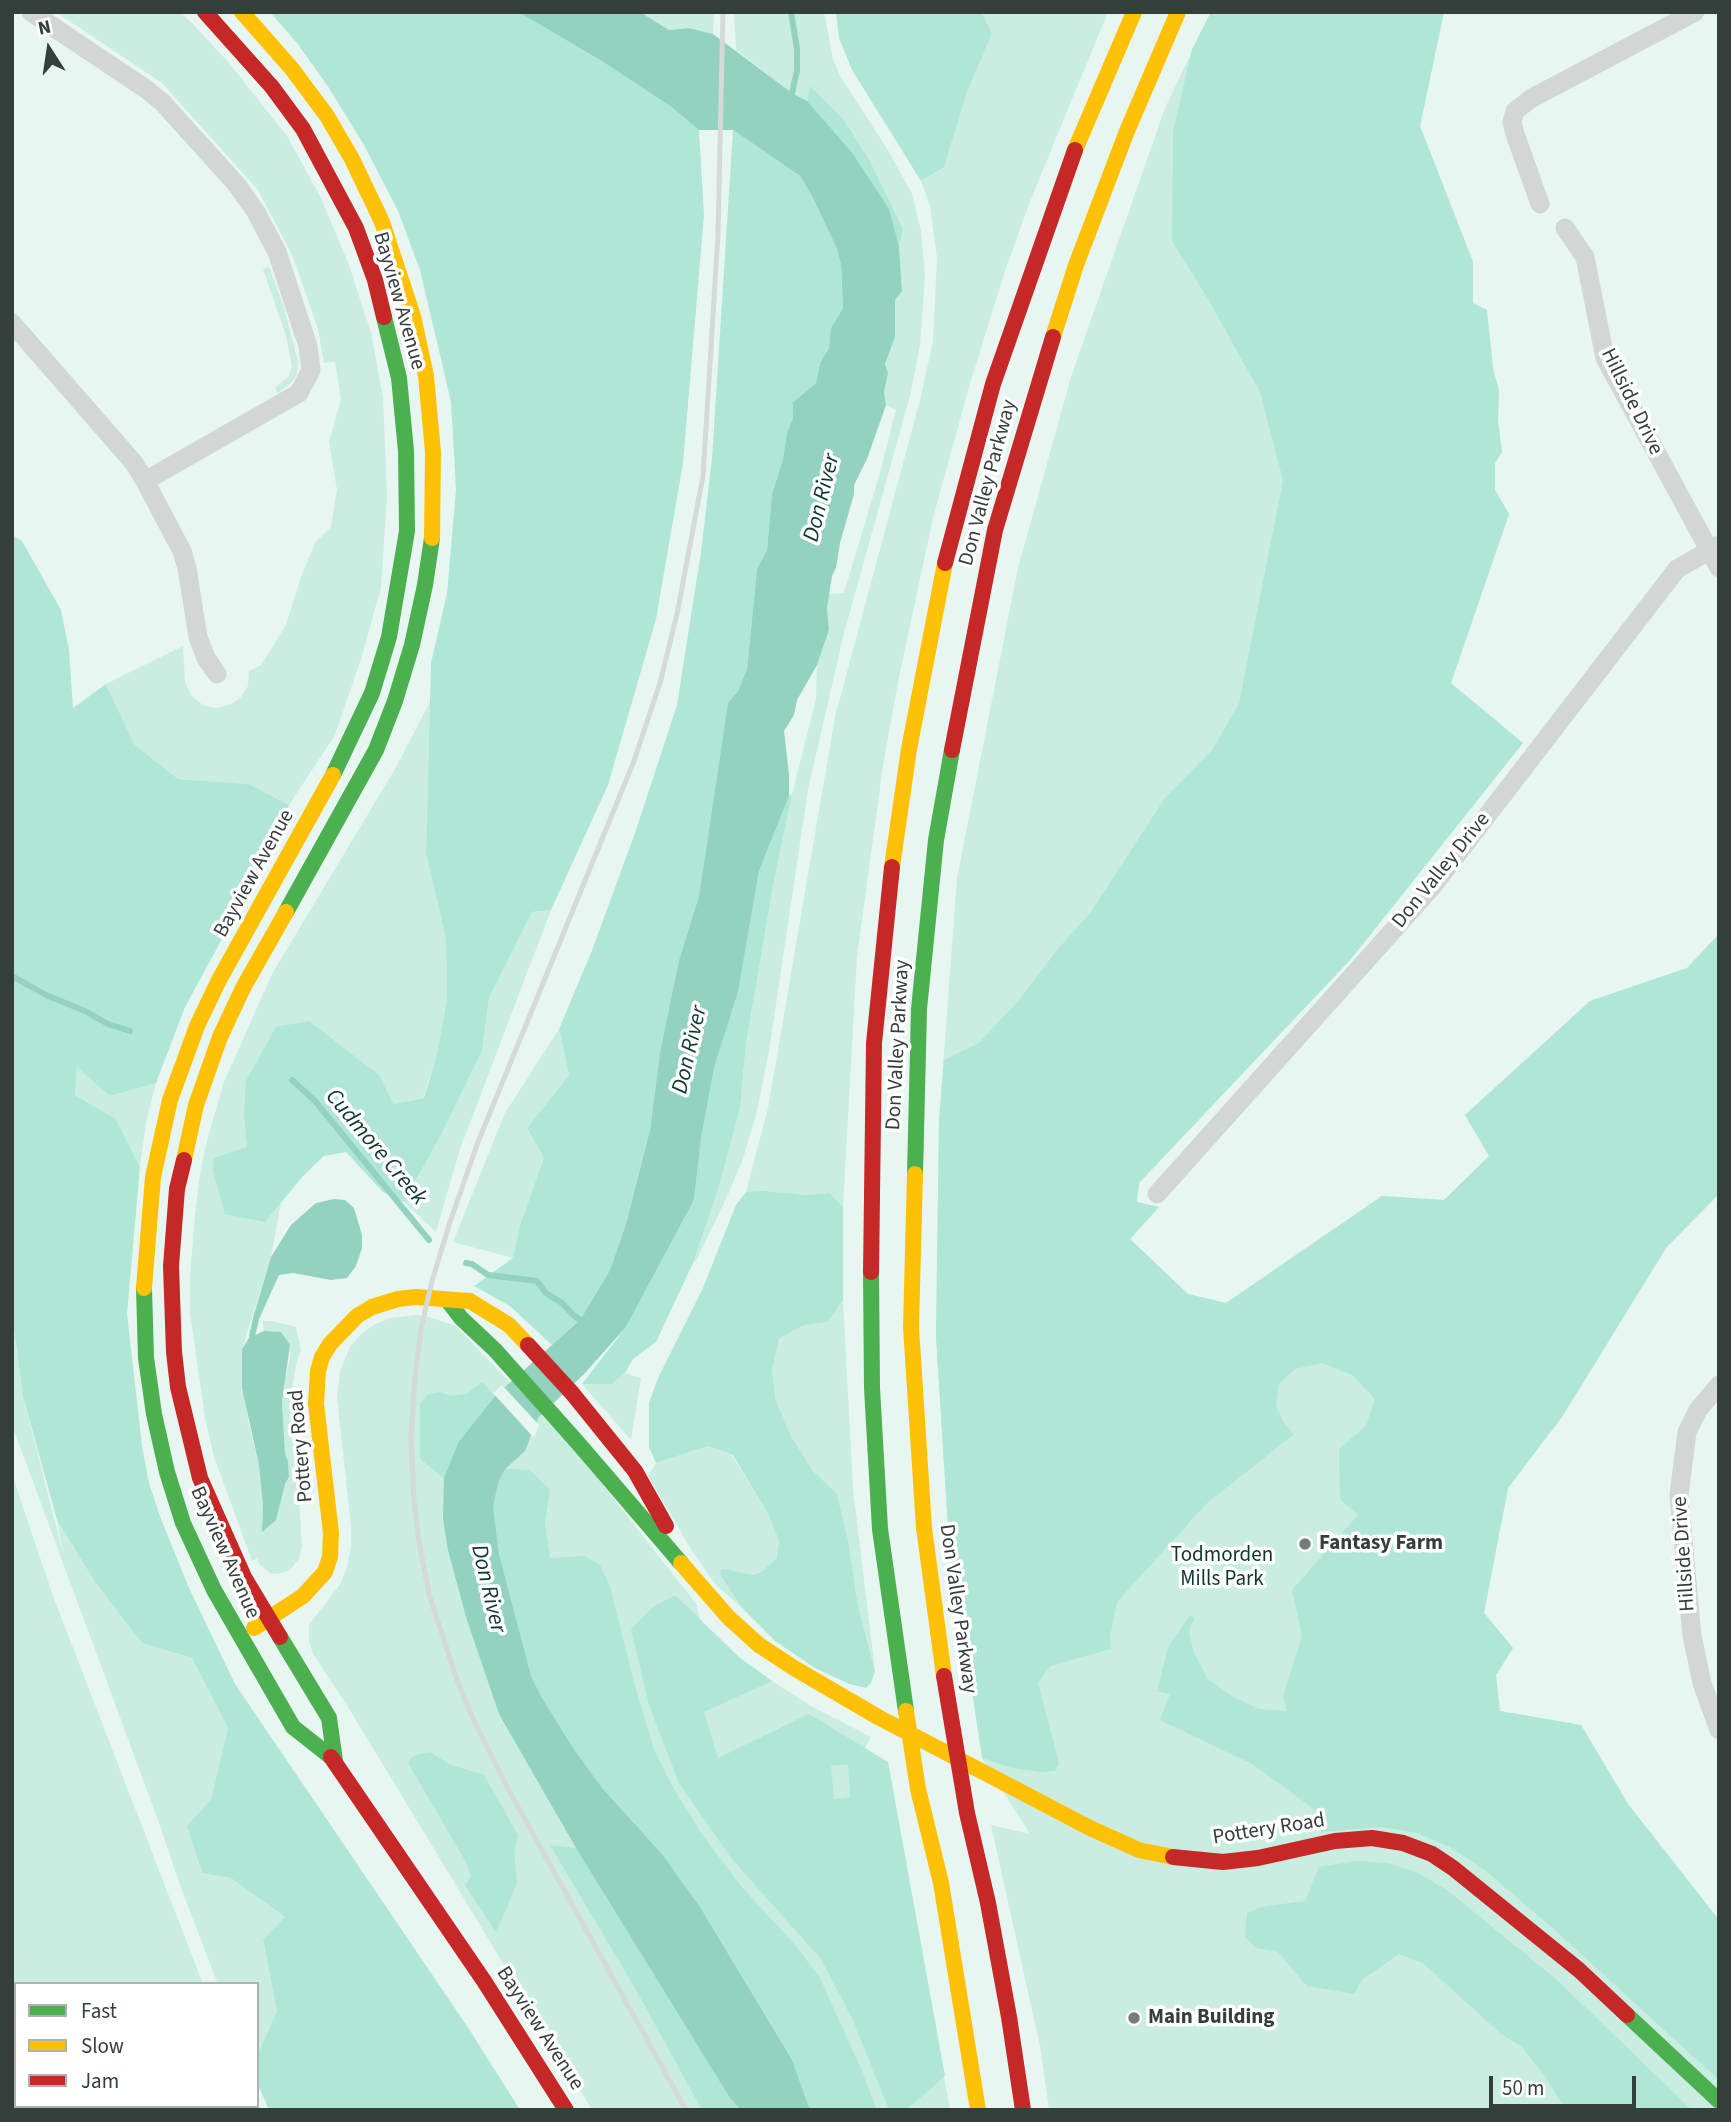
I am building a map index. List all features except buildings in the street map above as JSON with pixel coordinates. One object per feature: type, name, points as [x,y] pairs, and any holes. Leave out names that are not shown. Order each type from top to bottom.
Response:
[{"type":"main road","name":"Bayview Avenue","points":[[205,12],[272,87],[303,130],[356,228],[379,293],[400,378],[406,452],[407,531],[389,637],[372,694],[351,741],[219,980],[197,1026],[170,1100],[153,1177],[143,1274],[146,1358],[154,1414],[167,1472],[183,1523],[214,1590],[293,1727],[335,1761],[484,1981],[566,2110]]},
{"type":"main road","name":"Bayview Avenue","points":[[242,12],[292,69],[327,116],[352,159],[382,222],[413,316],[426,376],[433,452],[433,531],[425,585],[412,645],[395,701],[376,750],[243,988],[220,1037],[196,1105],[177,1189],[171,1266],[174,1352],[188,1435],[200,1478],[244,1577],[329,1718],[335,1761]]},
{"type":"main road","name":"Don Valley Parkway","points":[[978,2110],[941,1883],[918,1789],[880,1529],[872,1388],[874,1043],[890,884],[909,749],[948,547],[993,384],[1068,167],[1134,12]]},
{"type":"main road","name":"Don Valley Parkway","points":[[1023,2110],[991,1916],[967,1813],[948,1705],[924,1528],[911,1327],[919,1009],[936,840],[958,713],[995,530],[1076,265],[1127,131],[1178,12]]},
{"type":"main road","name":"Pottery Road","points":[[240,1637],[290,1606],[315,1585],[330,1558],[329,1513],[316,1404],[318,1371],[330,1343],[357,1315],[380,1304],[415,1297],[470,1301],[517,1332],[572,1392],[635,1471],[690,1572]]},
{"type":"main road","name":"Pottery Road","points":[[448,1301],[551,1413],[727,1617],[759,1645],[794,1668],[878,1717],[1120,1843],[1159,1855],[1205,1861],[1258,1858],[1357,1839],[1396,1842],[1432,1854],[1579,1970],[1719,2101]]},
{"type":"street","points":[[31,12],[163,103],[237,185],[256,212],[277,252],[308,346],[311,370],[299,393],[145,481]]},
{"type":"street","points":[[1540,204],[1515,134],[1512,122],[1515,111],[1532,98],[1695,12]]},
{"type":"street","name":"Hillside Drive","points":[[1565,228],[1585,257],[1605,358],[1714,547],[1719,568]]},
{"type":"street","points":[[12,323],[134,463],[145,481],[182,551],[198,637],[206,658],[217,674]]},
{"type":"street","name":"Don Valley Drive","points":[[1157,1194],[1432,887],[1677,569],[1714,547]]},
{"type":"street","name":"Hillside Drive","points":[[1719,1385],[1698,1410],[1687,1432],[1679,1495],[1692,1636],[1702,1683],[1719,1730]]},
{"type":"green space","points":[[56,12],[180,12],[191,22],[229,63],[287,136],[320,196],[348,262],[371,333],[383,397],[387,497],[381,587],[362,656],[335,735],[289,805],[249,784],[178,779],[134,744],[106,684],[183,646],[185,683],[192,696],[203,705],[215,708],[230,705],[241,697],[248,686],[249,671],[261,665],[286,625],[315,543],[331,527],[337,490],[329,442],[341,399],[335,362],[324,363],[318,329],[293,257],[258,190],[162,83]]},
{"type":"green space","points":[[640,12],[714,12],[713,34],[689,28],[669,30]]},
{"type":"green space","points":[[734,12],[824,12],[833,59],[840,76],[888,150],[912,194],[921,231],[925,276],[920,345],[911,392],[843,637],[808,790],[769,1051],[757,1111],[743,1159],[727,1197],[693,1263],[718,1190],[740,1109],[746,1044],[773,886],[792,794],[816,699],[817,665],[829,630],[829,594],[844,593],[896,410],[886,405],[884,393],[888,373],[885,364],[895,337],[895,299],[902,290],[899,246],[903,229],[870,161],[844,120],[811,87],[807,101],[792,93],[736,50]]},
{"type":"green space","points":[[982,12],[1108,12],[1031,199],[1005,271],[933,518],[883,766],[857,957],[843,1207],[830,1193],[805,1195],[746,1192],[768,1108],[835,717],[920,400],[933,341],[937,258],[930,206],[921,181],[944,166],[967,92],[992,34]]},
{"type":"green space","name":"Todmorden Mills Park","points":[[1211,12],[1444,12],[1420,126],[1473,262],[1473,303],[1487,310],[1493,369],[1499,390],[1498,421],[1502,452],[1495,463],[1495,490],[1509,514],[1451,683],[1523,743],[1351,959],[1139,1183],[1137,1202],[1159,1207],[1130,1239],[1188,1294],[1226,1303],[1382,1196],[1444,1200],[1489,1156],[1465,1115],[1590,1001],[1687,968],[1719,934],[1719,1194],[1666,1248],[1562,1417],[1508,1488],[1484,1613],[1513,1648],[1496,1675],[1500,1711],[1581,1725],[1628,1804],[1719,1920],[1719,2110],[1049,2110],[1041,2051],[991,1825],[1030,1834],[982,1758],[948,1527],[936,1336],[939,1120],[957,878],[1018,568],[1071,377],[1165,108]]},
{"type":"green space","points":[[269,267],[283,304],[298,362],[293,381],[278,393],[275,388],[289,376],[292,366],[286,336],[263,269]]},
{"type":"green space","points":[[430,702],[426,853],[446,939],[447,1000],[436,1058],[423,1098],[392,1104],[244,1117],[247,1147],[265,1222],[281,1203],[271,1257],[242,1349],[248,1420],[259,1465],[263,1506],[262,1530],[289,1477],[282,1402],[290,1356],[290,1345],[275,1331],[264,1331],[263,1321],[296,1327],[301,1350],[292,1389],[302,1547],[299,1559],[290,1570],[279,1574],[270,1573],[259,1564],[257,1558],[252,1561],[214,1457],[205,1418],[190,1313],[194,1224],[201,1168],[224,1082],[272,974],[395,769]]},
{"type":"green space","points":[[551,910],[460,1149],[436,1232],[404,1202],[482,1051],[489,998],[532,912]]},
{"type":"green space","points":[[559,1029],[569,1075],[527,1128],[544,1158],[520,1225],[513,1258],[453,1242],[505,1113]]},
{"type":"green space","points":[[77,1066],[110,1096],[156,1083],[146,1122],[140,1167],[116,1119],[75,1095]]},
{"type":"green space","points":[[843,1300],[853,1488],[875,1671],[858,1606],[848,1540],[837,1494],[813,1471],[791,1436],[776,1401],[772,1370],[779,1339],[804,1325],[828,1322]]},
{"type":"green space","points":[[12,1315],[23,1396],[63,1553],[57,1520],[95,1582],[142,1643],[192,1658],[228,1728],[211,1799],[187,1826],[202,1873],[231,1878],[285,1917],[263,1939],[277,2012],[259,2051],[259,1982],[217,1982],[12,1425]]},
{"type":"green space","points":[[417,1315],[456,1326],[582,1458],[697,1605],[700,1621],[740,1658],[772,1681],[811,1706],[871,1737],[865,1748],[888,1762],[950,2110],[592,2110],[348,1707],[313,1654],[309,1641],[309,1625],[341,1583],[351,1547],[337,1398],[340,1371],[350,1347],[372,1326],[389,1318]]},
{"type":"green space","points":[[625,1373],[641,1378],[631,1440],[582,1384],[612,1384]]},
{"type":"green space","points":[[708,1446],[732,1455],[768,1514],[779,1541],[776,1559],[761,1572],[752,1575],[727,1569],[721,1571],[720,1575],[742,1608],[715,1584],[692,1551],[648,1476],[656,1463]]},
{"type":"green space","points":[[12,1474],[53,1596],[202,1982],[14,1982],[14,2108],[251,2110],[12,2110]]},
{"type":"shaded area","points":[[270,12],[518,12],[600,60],[670,106],[699,130],[704,215],[683,463],[656,619],[608,785],[551,910],[532,912],[489,998],[482,1051],[404,1202],[383,1192],[346,1152],[324,1156],[303,1176],[265,1222],[225,1214],[213,1171],[214,1158],[247,1147],[244,1117],[246,1081],[276,1027],[309,1021],[380,1076],[393,1104],[424,1098],[436,1058],[447,1000],[446,939],[426,853],[431,663],[447,593],[456,490],[451,402],[420,270],[398,211],[364,145],[329,88],[297,43]]},
{"type":"shaded area","points":[[836,12],[982,12],[992,34],[967,92],[944,167],[921,181],[852,70],[839,38]]},
{"type":"shaded area","name":"Todmorden Mills Park","points":[[1211,12],[1444,12],[1420,126],[1473,262],[1473,303],[1487,310],[1493,369],[1499,390],[1498,421],[1502,452],[1495,463],[1495,490],[1509,514],[1451,683],[1523,743],[1351,959],[1139,1183],[1137,1202],[1159,1207],[1130,1239],[1188,1294],[1226,1303],[1382,1196],[1444,1200],[1489,1156],[1465,1115],[1590,1001],[1687,968],[1719,934],[1719,1194],[1666,1248],[1562,1417],[1508,1488],[1484,1613],[1513,1648],[1496,1675],[1500,1711],[1581,1725],[1628,1804],[1719,1920],[1719,2080],[1557,1932],[1486,1871],[1450,1847],[1417,1833],[1382,1827],[1321,1832],[1314,1809],[1252,1764],[1160,1720],[1170,1694],[1157,1691],[1168,1647],[1190,1615],[1194,1618],[1189,1632],[1194,1653],[1208,1679],[1231,1696],[1259,1709],[1287,1711],[1283,1696],[1302,1636],[1292,1590],[1358,1515],[1340,1499],[1339,1449],[1366,1426],[1375,1399],[1352,1375],[1322,1363],[1295,1369],[1279,1384],[1276,1407],[1284,1423],[1294,1434],[1206,1504],[1117,1602],[1110,1637],[1111,1649],[1050,1666],[1038,1683],[1059,1763],[1055,1771],[1012,1768],[982,1758],[948,1527],[936,1336],[939,1120],[944,1060],[979,1043],[1019,1000],[1058,949],[1091,912],[1165,798],[1212,750],[1239,704],[1283,480],[1260,392],[1172,241],[1173,132],[1192,49]]},
{"type":"shaded area","points":[[810,86],[844,120],[870,161],[903,229],[899,246],[888,209],[807,101]]},
{"type":"shaded area","points":[[733,130],[800,176],[837,249],[841,265],[843,308],[831,328],[829,348],[820,363],[816,383],[793,402],[793,418],[772,494],[767,550],[757,569],[747,669],[738,691],[728,704],[699,896],[679,960],[660,1052],[650,1130],[626,1224],[610,1270],[580,1320],[552,1345],[510,1306],[474,1286],[513,1258],[520,1225],[544,1158],[527,1128],[569,1075],[559,1029],[591,953],[635,833],[677,705],[701,552],[712,458]]},
{"type":"shaded area","points":[[12,535],[22,541],[61,610],[69,650],[73,708],[106,684],[134,744],[178,779],[249,784],[289,805],[240,906],[185,1007],[156,1083],[110,1096],[77,1067],[75,1095],[116,1119],[140,1167],[127,1314],[142,1446],[149,1483],[189,1588],[235,1684],[469,2029],[520,2110],[269,2110],[259,2087],[259,2051],[277,2012],[263,1939],[285,1917],[231,1878],[202,1873],[187,1826],[211,1799],[228,1728],[192,1658],[142,1643],[95,1582],[57,1520],[23,1396],[12,1315]]},
{"type":"shaded area","points":[[792,794],[746,1044],[740,1109],[718,1190],[693,1263],[656,1342],[633,1359],[625,1373],[612,1384],[582,1384],[626,1327],[694,1200],[701,1139],[714,1068],[738,991],[759,871]]},
{"type":"shaded area","points":[[746,1192],[805,1195],[830,1193],[843,1207],[843,1300],[828,1322],[804,1325],[779,1339],[772,1370],[776,1401],[791,1436],[813,1471],[837,1494],[848,1540],[858,1606],[875,1671],[866,1688],[849,1684],[815,1668],[775,1641],[742,1608],[720,1575],[721,1570],[727,1569],[752,1575],[761,1572],[776,1559],[779,1541],[768,1514],[733,1455],[708,1446],[656,1463],[649,1447],[649,1403],[658,1378],[703,1288],[736,1205]]},
{"type":"shaded area","points":[[482,1382],[495,1396],[458,1443],[444,1478],[420,1459],[420,1403],[429,1394],[466,1394]]},
{"type":"shaded area","points":[[505,1469],[529,1470],[550,1489],[545,1523],[550,1558],[584,1556],[600,1565],[610,1586],[634,1683],[654,1749],[671,1784],[701,1833],[740,1885],[796,1946],[820,1978],[877,2110],[810,2110],[792,2060],[700,1907],[662,1854],[602,1788],[542,1698],[531,1676],[499,1554],[493,1507],[498,1483]]},
{"type":"shaded area","points":[[675,1595],[740,1658],[772,1681],[704,1712],[718,1758],[809,1714],[888,1762],[945,2076],[906,2110],[889,2110],[852,2018],[821,1959],[731,1858],[679,1783],[649,1705],[631,1629],[652,1608]],"holes":[[[848,1764],[850,1797],[834,1799],[831,1766]]]},
{"type":"shaded area","points":[[430,1752],[449,1764],[484,1775],[518,1835],[514,1852],[517,1884],[496,1932],[465,1885],[471,1876],[466,1862],[408,1763],[413,1756]]},
{"type":"shaded area","points":[[550,1845],[576,1848],[730,2098],[741,2110],[702,2110],[635,1988]]},
{"type":"shaded area","points":[[1357,1861],[1388,1863],[1418,1873],[1447,1890],[1557,1980],[1692,2110],[1566,2110],[1522,2047],[1501,2034],[1423,1963],[1399,1954],[1363,1979],[1354,1994],[1307,1986],[1278,1952],[1256,1948],[1245,1937],[1247,1913],[1261,1907],[1305,1901],[1319,1867]]},
{"type":"water","name":"Don River","points":[[518,12],[640,12],[669,30],[689,28],[713,34],[792,93],[807,101],[853,154],[889,209],[899,246],[902,291],[895,300],[895,337],[885,364],[888,373],[884,392],[886,405],[867,459],[854,485],[854,494],[832,576],[827,608],[829,630],[817,665],[797,700],[794,715],[784,731],[789,796],[759,871],[738,992],[714,1068],[701,1139],[694,1200],[626,1327],[585,1373],[538,1418],[525,1451],[505,1469],[498,1483],[493,1507],[499,1554],[531,1676],[542,1698],[602,1788],[662,1854],[700,1907],[792,2060],[810,2110],[741,2110],[730,2098],[576,1848],[499,1714],[466,1617],[448,1550],[443,1519],[444,1478],[458,1443],[495,1396],[580,1320],[610,1270],[626,1224],[650,1130],[660,1052],[679,960],[699,896],[728,703],[738,691],[747,669],[757,569],[767,550],[772,494],[793,418],[793,402],[816,383],[820,363],[829,348],[831,328],[843,308],[841,265],[837,249],[800,176],[733,130],[699,130],[670,106],[600,60]]},
{"type":"water","points":[[334,1199],[345,1200],[354,1208],[362,1235],[362,1248],[356,1266],[347,1278],[331,1280],[293,1273],[279,1275],[259,1319],[253,1318],[271,1257],[291,1225],[316,1203]]},
{"type":"water","points":[[264,1331],[281,1332],[290,1345],[282,1402],[289,1477],[276,1520],[262,1532],[263,1506],[259,1465],[242,1388],[242,1349],[249,1338]]},
{"type":"pier","points":[[502,1385],[539,1425],[534,1438],[493,1393]]},
{"type":"waterway","points":[[788,99],[797,71],[797,49],[791,12]]},
{"type":"waterway","name":"Cudmore Creek","points":[[12,976],[108,1024],[130,1031]]},
{"type":"waterway","name":"Cudmore Creek","points":[[292,1080],[315,1101],[429,1240]]},
{"type":"waterway","name":"Cudmore Creek","points":[[466,1263],[488,1275],[537,1281],[546,1293],[562,1303],[580,1320]]},
{"type":"waterway","points":[[252,1336],[256,1319]]},
{"type":"railway","points":[[686,2110],[508,1789],[457,1680],[429,1594],[419,1542],[411,1436],[421,1329],[450,1222],[478,1142],[634,761],[660,683],[677,614],[703,476],[718,234],[723,12]]},
{"type":"traffic: fast","points":[[333,775],[372,693],[389,637],[407,531],[406,451],[399,378],[384,317]]},
{"type":"traffic: fast","points":[[286,912],[376,750],[412,645],[432,538]]},
{"type":"traffic: fast","points":[[915,1174],[919,1009],[936,840],[952,750]]},
{"type":"traffic: fast","points":[[871,1272],[872,1388],[880,1529],[906,1711]]},
{"type":"traffic: fast","points":[[144,1288],[146,1358],[154,1414],[167,1472],[183,1523],[214,1590],[293,1727],[331,1757]]},
{"type":"traffic: fast","points":[[448,1301],[578,1443],[681,1563]]},
{"type":"traffic: fast","points":[[280,1637],[329,1718],[335,1761]]},
{"type":"traffic: fast","points":[[1627,2015],[1719,2101]]},
{"type":"traffic: slow","points":[[242,12],[292,69],[327,116],[352,159],[382,222],[413,316],[426,376],[433,452],[432,538]]},
{"type":"traffic: slow","points":[[1075,150],[1134,12]]},
{"type":"traffic: slow","points":[[1053,337],[1076,265],[1127,131],[1178,12]]},
{"type":"traffic: slow","points":[[892,867],[909,749],[945,563]]},
{"type":"traffic: slow","points":[[144,1288],[153,1177],[170,1100],[197,1026],[219,980],[333,775]]},
{"type":"traffic: slow","points":[[184,1160],[196,1105],[220,1037],[243,988],[286,912]]},
{"type":"traffic: slow","points":[[915,1174],[911,1327],[924,1528],[944,1676]]},
{"type":"traffic: slow","points":[[254,1628],[303,1596],[325,1572],[330,1557],[331,1533],[316,1404],[318,1371],[330,1344],[357,1316],[372,1307],[398,1299],[415,1297],[470,1301],[509,1325],[528,1345]]},
{"type":"traffic: slow","points":[[681,1563],[728,1617],[759,1645],[794,1668],[878,1717],[1090,1828],[1139,1850],[1173,1857]]},
{"type":"traffic: slow","points":[[906,1711],[918,1789],[941,1883],[978,2110]]},
{"type":"traffic: jam","points":[[205,12],[272,87],[303,129],[356,228],[375,280],[384,317]]},
{"type":"traffic: jam","points":[[945,563],[993,384],[1075,150]]},
{"type":"traffic: jam","points":[[952,750],[995,530],[1053,337]]},
{"type":"traffic: jam","points":[[871,1272],[874,1043],[892,867]]},
{"type":"traffic: jam","points":[[184,1160],[177,1189],[171,1266],[178,1387],[200,1478],[244,1577],[280,1637]]},
{"type":"traffic: jam","points":[[528,1345],[572,1393],[635,1471],[666,1526]]},
{"type":"traffic: jam","points":[[944,1676],[967,1813],[988,1903],[1009,2017],[1023,2110]]},
{"type":"traffic: jam","points":[[331,1757],[484,1981],[566,2110]]},
{"type":"traffic: jam","points":[[1173,1857],[1223,1862],[1258,1858],[1335,1841],[1372,1838],[1403,1843],[1432,1854],[1453,1868],[1579,1970],[1627,2015]]},
{"type":"place","name":"Fantasy Farm","points":[[1305,1544]]},
{"type":"place","name":"Main Building","points":[[1134,2018]]}]
